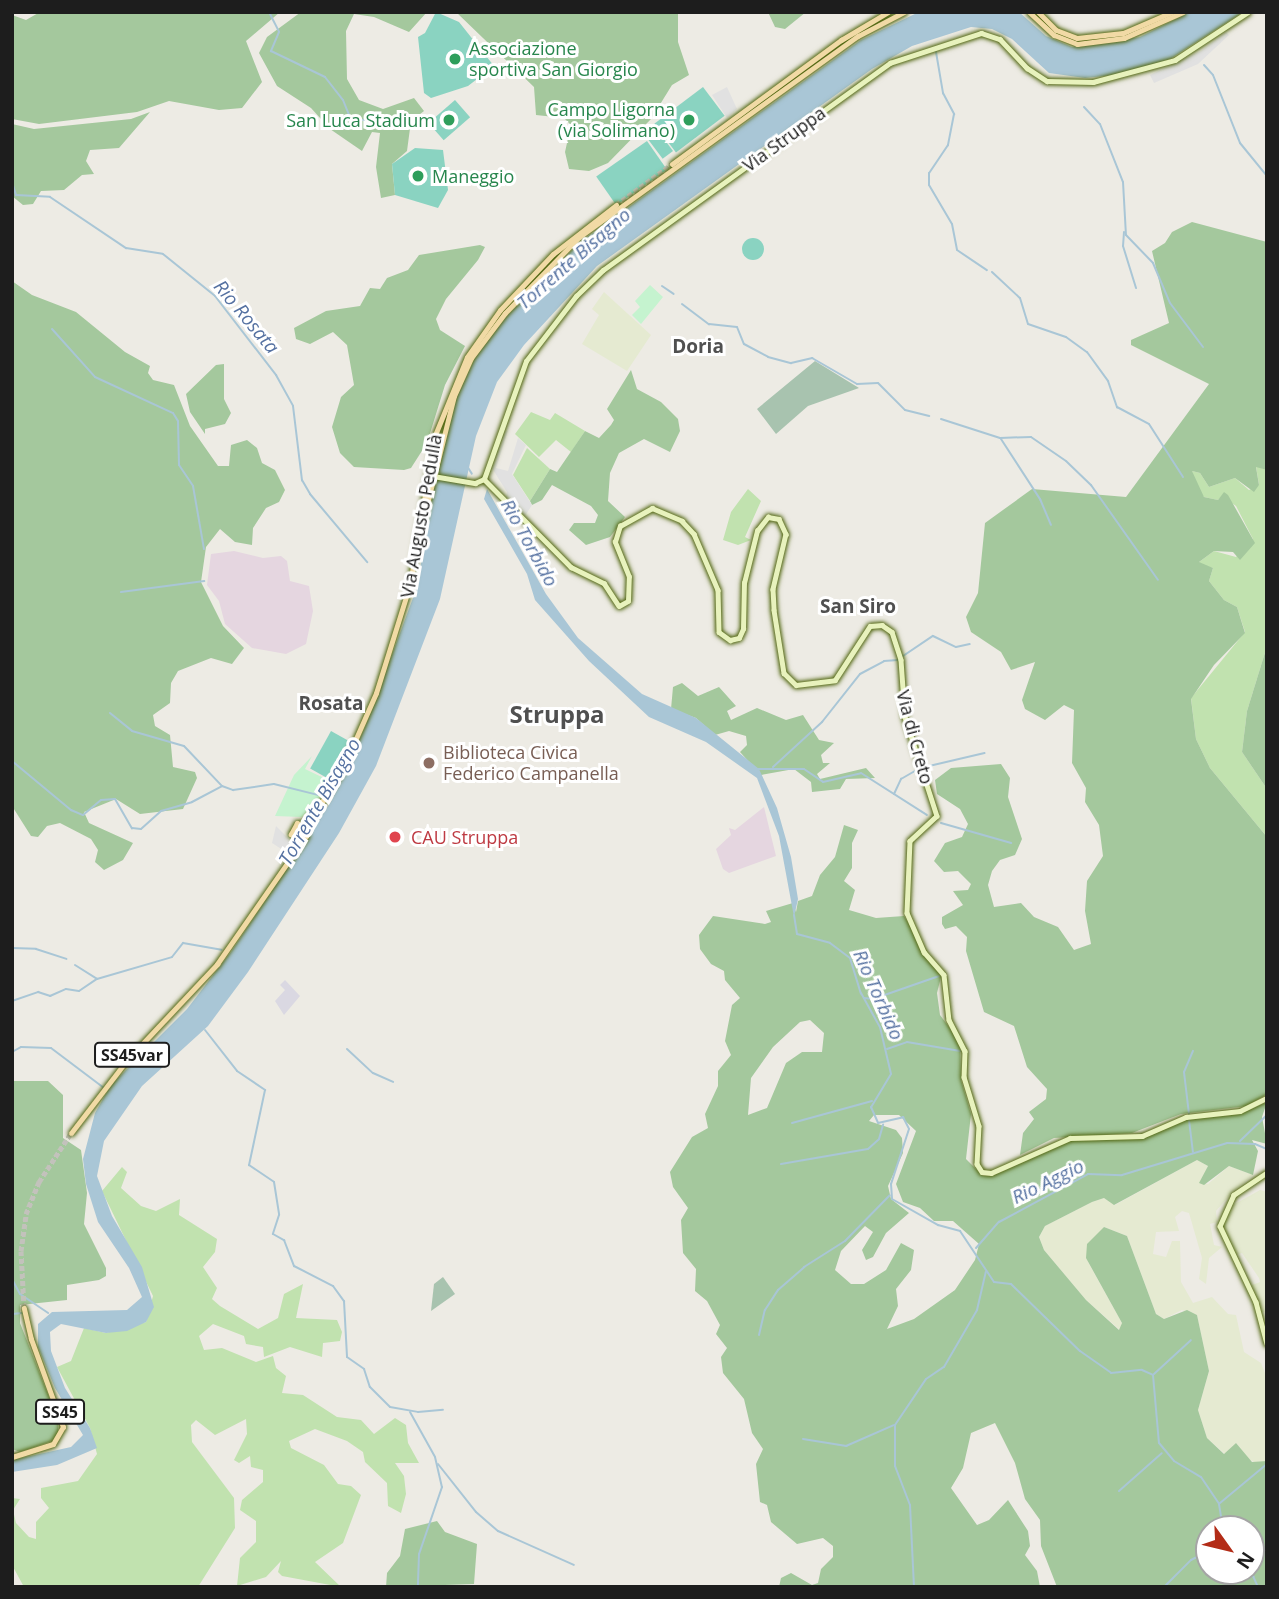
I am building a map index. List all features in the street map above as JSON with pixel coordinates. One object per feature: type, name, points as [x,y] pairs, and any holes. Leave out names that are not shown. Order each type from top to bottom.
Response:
[{"type":"main road","points":[[744,114],[855,30],[888,12]]},
{"type":"main road","points":[[673,163],[859,36],[904,12]]},
{"type":"main road","points":[[1029,12],[1054,35],[1077,44],[1124,38],[1183,12]]},
{"type":"main road","points":[[1038,12],[1056,30],[1077,38],[1123,33],[1172,12]]},
{"type":"main road","name":"Via Struppa","points":[[484,479],[526,361],[576,296],[614,262],[890,63],[981,33],[1004,42],[1040,77],[1074,84],[1145,72],[1198,48],[1248,12]]},
{"type":"main road","name":"Via Augusto Pedullà","points":[[304,825],[328,796],[366,718],[410,586],[433,476],[454,396],[489,330],[579,237],[744,114]]},
{"type":"main road","name":"Via Augusto Pedullà","points":[[423,520],[435,435],[473,345],[553,254],[616,205]]},
{"type":"main road","points":[[433,476],[463,481],[484,479]]},
{"type":"main road","name":"Via di Creto","points":[[484,479],[571,567],[604,583],[614,603],[621,607],[628,601],[629,577],[615,542],[620,526],[652,508],[682,521],[694,534],[718,590],[718,629],[728,640],[737,639],[743,629],[743,587],[752,547],[764,520],[773,517],[783,523],[785,539],[772,593],[784,673],[792,683],[835,680],[870,626],[884,625],[894,635],[901,660],[905,717],[937,816],[910,841],[909,921],[924,952],[944,975],[949,1020],[965,1051],[964,1077],[979,1126],[979,1169],[991,1173],[1033,1151],[1070,1138],[1142,1136],[1188,1117],[1240,1111],[1267,1098]]},
{"type":"main road","points":[[298,839],[304,825]]},
{"type":"main road","points":[[298,839],[292,827],[304,825]]},
{"type":"main road","name":"SS45var","points":[[71,1133],[127,1060],[201,984],[296,848],[298,839]]},
{"type":"main road","points":[[1267,1173],[1234,1195],[1220,1226],[1256,1302],[1267,1343]]},
{"type":"main road","name":"SS45","points":[[12,1457],[53,1444],[63,1427],[31,1339],[24,1308]]},
{"type":"shaded area","points":[[1226,32],[1229,35],[1198,64],[1154,83],[1150,75],[1201,51]]},
{"type":"shaded area","points":[[727,87],[737,109],[727,118],[712,95]]},
{"type":"shaded area","points":[[502,429],[508,431],[496,468],[508,471],[518,438],[526,445],[512,474],[532,505],[525,516],[506,498],[507,492],[490,465]]},
{"type":"shaded area","points":[[234,551],[263,558],[281,556],[287,561],[290,581],[309,586],[313,611],[306,644],[286,654],[252,648],[225,624],[219,601],[207,585],[211,554]]},
{"type":"shaded area","points":[[764,807],[776,856],[729,873],[723,869],[716,849],[731,835],[729,828],[735,830]]},
{"type":"shaded area","points":[[276,826],[291,841],[286,852],[272,843]]},
{"type":"shaded area","points":[[285,980],[300,996],[284,1015],[275,1001],[285,990],[280,985]]},
{"type":"green space","points":[[40,12],[280,12],[246,41],[262,82],[242,108],[219,110],[169,101],[137,112],[39,124],[12,119],[12,15],[26,20]]},
{"type":"green space","points":[[301,12],[427,12],[409,32],[374,17],[354,14],[346,31],[347,79],[359,100],[383,109],[414,98],[424,111],[411,121],[407,151],[392,164],[395,195],[381,198],[376,167],[380,133],[372,132],[362,151],[330,129],[311,108],[277,86],[259,53],[267,37]]},
{"type":"green space","name":"Associazione sportiva San Giorgio","points":[[436,12],[459,22],[494,66],[468,86],[431,98],[424,93],[418,37],[425,33]]},
{"type":"green space","points":[[456,12],[678,12],[678,42],[689,75],[672,85],[651,119],[608,163],[589,171],[569,169],[565,152],[571,125],[564,118],[536,115],[534,87]]},
{"type":"green space","points":[[768,12],[806,12],[785,29],[775,27]]},
{"type":"green space","name":"Campo Ligorna (via Solimano)","points":[[703,87],[725,116],[676,152],[654,124]]},
{"type":"green space","name":"San Luca Stadium","points":[[455,100],[470,117],[444,140],[429,123]]},
{"type":"green space","points":[[150,112],[119,148],[90,150],[86,161],[94,174],[82,175],[64,190],[41,191],[33,204],[23,205],[12,196],[12,124],[34,129],[131,119]]},
{"type":"green space","points":[[658,131],[673,151],[663,159],[648,139]]},
{"type":"green space","points":[[647,141],[667,170],[616,205],[596,177]]},
{"type":"green space","name":"Maneggio","points":[[415,148],[443,150],[448,190],[438,208],[395,195],[392,164]]},
{"type":"green space","points":[[1192,222],[1267,242],[1267,470],[1256,467],[1259,485],[1254,492],[1235,478],[1209,487],[1200,473],[1192,471],[1204,497],[1218,500],[1224,492],[1228,495],[1255,543],[1240,560],[1233,552],[1214,551],[1199,562],[1213,568],[1209,581],[1224,600],[1237,607],[1245,633],[1214,665],[1191,699],[1196,739],[1210,768],[1267,837],[1267,1094],[1247,1106],[1181,1114],[1132,1133],[1054,1138],[1020,1155],[1023,1133],[1034,1119],[1029,1112],[1046,1099],[1047,1089],[1027,1067],[1014,1026],[984,1012],[966,951],[967,937],[956,926],[945,929],[942,924],[942,917],[963,905],[953,891],[968,890],[971,884],[958,871],[944,872],[934,861],[945,843],[962,837],[968,824],[960,809],[937,794],[935,780],[951,768],[1001,764],[1010,778],[1008,797],[1022,839],[1015,855],[1000,860],[992,871],[988,885],[994,907],[1021,903],[1034,917],[1058,927],[1074,950],[1091,944],[1085,911],[1087,881],[1103,856],[1099,825],[1085,802],[1086,788],[1072,763],[1074,710],[1064,705],[1045,720],[1025,709],[1022,700],[1035,662],[1011,670],[1001,652],[971,632],[966,617],[978,593],[985,523],[1032,489],[1126,497],[1209,384],[1131,345],[1131,340],[1169,323],[1152,251],[1165,243],[1172,232]]},
{"type":"green space","points":[[753,238],[763,245],[764,249],[757,259],[753,260],[743,253],[742,249],[749,239]]},
{"type":"green space","points":[[480,245],[485,247],[478,260],[446,299],[436,319],[440,330],[465,346],[445,385],[427,443],[411,468],[404,470],[354,467],[340,453],[332,427],[341,397],[354,385],[347,345],[333,332],[310,344],[296,339],[294,328],[326,311],[360,306],[370,288],[380,289],[387,278],[408,270],[419,255]]},
{"type":"green space","points":[[12,281],[32,295],[76,312],[125,352],[150,366],[148,373],[153,380],[174,385],[190,426],[218,466],[229,466],[231,445],[247,440],[257,448],[262,463],[275,470],[285,490],[279,502],[266,508],[253,528],[252,545],[235,542],[220,529],[206,547],[201,582],[223,626],[244,648],[232,664],[211,658],[178,671],[171,683],[170,703],[153,715],[155,726],[170,735],[173,767],[195,772],[197,778],[183,809],[140,814],[116,799],[84,812],[89,823],[133,843],[123,860],[104,870],[95,862],[98,850],[91,839],[60,823],[47,826],[38,837],[31,836],[12,806]]},
{"type":"green space","points":[[650,285],[663,297],[641,324],[632,315],[640,307],[635,301]]},
{"type":"green space","points":[[604,292],[651,335],[627,371],[582,344],[599,315],[592,309]]},
{"type":"green space","points":[[815,361],[859,388],[808,406],[776,434],[757,409]]},
{"type":"green space","points":[[224,364],[224,399],[231,413],[225,424],[205,429],[205,434],[190,412],[186,394],[216,365]]},
{"type":"green space","points":[[631,370],[637,389],[661,402],[678,419],[680,431],[670,452],[644,439],[619,453],[610,473],[608,501],[625,517],[610,537],[586,545],[569,530],[574,523],[595,523],[598,515],[591,506],[552,485],[542,500],[532,505],[530,501],[550,469],[557,472],[585,431],[599,438],[611,425],[614,420],[607,409]]},
{"type":"green space","points":[[531,412],[550,420],[555,413],[585,431],[571,452],[556,440],[539,457],[515,434]]},
{"type":"green space","points":[[527,448],[550,469],[530,501],[513,475]]},
{"type":"green space","points":[[1256,466],[1267,470],[1267,646],[1247,711],[1242,752],[1267,789],[1267,837],[1210,768],[1196,739],[1191,698],[1245,632],[1237,607],[1224,600],[1209,581],[1213,568],[1201,566],[1199,562],[1214,551],[1236,557],[1253,539],[1236,506],[1222,496],[1218,500],[1204,497],[1194,486],[1192,471],[1200,473],[1209,487],[1235,478],[1249,490],[1259,485]]},
{"type":"green space","points":[[748,489],[761,501],[745,537],[751,540],[738,545],[723,540],[731,512]]},
{"type":"green space","points":[[1267,646],[1267,789],[1242,752],[1247,711]]},
{"type":"green space","points":[[682,683],[698,696],[719,687],[736,706],[727,711],[731,720],[757,708],[786,720],[803,715],[819,740],[834,743],[821,755],[823,763],[830,763],[817,774],[820,779],[866,768],[875,778],[846,779],[840,789],[812,792],[811,782],[794,769],[761,775],[740,752],[747,745],[746,736],[729,731],[715,735],[696,718],[671,709],[673,687]]},
{"type":"green space","points":[[331,731],[349,741],[329,779],[310,769]]},
{"type":"green space","points":[[312,756],[305,769],[330,781],[323,794],[302,817],[275,816],[294,775]]},
{"type":"green space","points":[[844,825],[858,830],[852,843],[852,868],[844,881],[855,890],[849,910],[876,918],[904,916],[941,977],[937,993],[940,1015],[960,1042],[961,1080],[971,1114],[966,1159],[983,1176],[992,1176],[1071,1141],[1142,1139],[1185,1120],[1240,1114],[1267,1102],[1262,1117],[1267,1144],[1252,1140],[1258,1151],[1253,1175],[1229,1166],[1204,1185],[1199,1183],[1208,1166],[1197,1160],[1114,1205],[1104,1198],[1092,1202],[1045,1226],[1039,1237],[1044,1250],[1086,1300],[1119,1330],[1122,1323],[1086,1258],[1087,1244],[1104,1227],[1127,1236],[1156,1314],[1164,1319],[1187,1310],[1197,1315],[1209,1371],[1198,1410],[1207,1438],[1224,1454],[1236,1443],[1252,1462],[1267,1461],[1267,1587],[1057,1587],[1041,1546],[1040,1520],[1025,1499],[1015,1463],[995,1423],[971,1433],[963,1468],[951,1488],[977,1525],[989,1520],[1008,1500],[1028,1531],[1030,1546],[1025,1555],[1037,1571],[1040,1587],[779,1587],[781,1578],[791,1573],[812,1585],[818,1583],[821,1569],[833,1557],[833,1546],[823,1538],[797,1544],[771,1522],[767,1505],[760,1502],[756,1464],[763,1449],[752,1433],[744,1399],[723,1373],[721,1357],[727,1348],[716,1334],[720,1325],[707,1301],[695,1291],[696,1269],[683,1253],[681,1220],[688,1208],[673,1187],[670,1172],[692,1137],[708,1128],[705,1114],[718,1086],[718,1071],[731,1055],[725,1041],[732,1005],[740,998],[725,980],[724,971],[711,964],[700,949],[699,935],[713,916],[765,924],[771,922],[766,911],[793,903],[796,912],[798,901],[812,896],[820,875],[835,857]],"holes":[[[810,1020],[824,1033],[822,1052],[802,1052],[786,1063],[767,1108],[748,1115],[751,1078],[773,1047],[800,1022]],[[874,1115],[899,1115],[916,1131],[896,1184],[903,1202],[920,1208],[934,1221],[953,1221],[979,1244],[975,1260],[955,1290],[914,1319],[887,1329],[898,1306],[896,1289],[911,1270],[914,1250],[901,1243],[886,1270],[864,1284],[851,1284],[835,1270],[841,1251],[865,1226],[873,1232],[862,1250],[866,1260],[873,1257],[886,1233],[909,1213],[891,1199],[888,1186],[903,1153],[902,1138],[896,1130],[869,1121]]]},
{"type":"green space","points":[[12,1081],[48,1081],[63,1095],[63,1138],[81,1150],[87,1193],[84,1224],[106,1268],[106,1276],[99,1280],[67,1285],[67,1300],[20,1305],[20,1323],[58,1420],[58,1433],[52,1441],[20,1452],[12,1449]]},
{"type":"green space","points":[[1197,1160],[1208,1166],[1200,1183],[1208,1184],[1229,1166],[1253,1175],[1233,1191],[1216,1211],[1217,1222],[1210,1224],[1214,1245],[1222,1247],[1209,1258],[1206,1284],[1199,1279],[1202,1258],[1189,1213],[1182,1211],[1175,1217],[1179,1231],[1156,1232],[1153,1254],[1166,1257],[1172,1241],[1180,1241],[1181,1282],[1193,1303],[1212,1297],[1228,1314],[1236,1315],[1244,1352],[1261,1363],[1267,1378],[1267,1461],[1260,1465],[1248,1459],[1236,1443],[1225,1454],[1207,1438],[1198,1410],[1209,1371],[1197,1315],[1182,1310],[1164,1319],[1156,1314],[1127,1236],[1104,1227],[1088,1262],[1122,1323],[1120,1330],[1086,1300],[1044,1250],[1039,1237],[1045,1226],[1092,1202],[1104,1198],[1115,1205]]},
{"type":"green space","points":[[122,1167],[127,1172],[121,1188],[141,1206],[156,1211],[180,1199],[179,1215],[217,1239],[215,1252],[203,1267],[217,1288],[212,1299],[220,1306],[258,1329],[278,1318],[284,1294],[303,1284],[296,1318],[337,1320],[342,1332],[340,1341],[323,1343],[322,1357],[290,1347],[264,1357],[263,1347],[246,1344],[244,1336],[213,1324],[199,1336],[204,1350],[222,1348],[256,1362],[273,1356],[276,1368],[286,1376],[282,1393],[303,1395],[337,1417],[361,1420],[374,1434],[395,1418],[406,1425],[408,1443],[419,1463],[395,1463],[404,1476],[406,1494],[401,1513],[388,1506],[387,1483],[365,1462],[363,1452],[347,1441],[315,1429],[289,1441],[291,1448],[324,1465],[338,1484],[351,1486],[361,1495],[343,1543],[315,1562],[341,1587],[282,1576],[278,1572],[281,1561],[266,1577],[237,1586],[240,1558],[256,1542],[256,1521],[240,1510],[242,1500],[263,1482],[263,1470],[251,1467],[250,1456],[239,1463],[234,1460],[247,1434],[246,1419],[215,1435],[196,1420],[191,1425],[192,1442],[234,1498],[235,1528],[198,1587],[24,1587],[12,1565],[12,1498],[20,1499],[13,1510],[16,1523],[29,1537],[36,1539],[36,1522],[49,1508],[41,1498],[41,1488],[78,1481],[97,1454],[90,1428],[57,1367],[71,1361],[84,1328],[106,1333],[146,1322],[153,1296],[102,1191]]},
{"type":"green space","points":[[1260,1190],[1267,1192],[1267,1311],[1261,1313],[1252,1285],[1260,1282],[1259,1278],[1242,1253],[1233,1256],[1221,1230],[1233,1205]]},
{"type":"green space","points":[[443,1277],[455,1294],[431,1311],[434,1284]]},
{"type":"green space","points":[[437,1521],[445,1532],[477,1544],[474,1584],[386,1587],[387,1573],[400,1556],[405,1529]]},
{"type":"water","name":"Torrente Bisagno","points":[[919,12],[1019,12],[1046,36],[1072,47],[1140,37],[1190,12],[1243,12],[1170,59],[1123,74],[1085,78],[1049,73],[1012,39],[992,29],[971,27],[912,46],[872,69],[597,266],[524,345],[497,382],[476,436],[440,599],[376,766],[339,833],[248,972],[208,1026],[142,1086],[104,1141],[97,1176],[112,1216],[142,1267],[154,1307],[146,1322],[127,1331],[106,1333],[61,1324],[50,1332],[51,1351],[65,1388],[90,1428],[97,1448],[57,1465],[12,1472],[12,1460],[71,1447],[83,1435],[55,1388],[38,1347],[38,1324],[52,1312],[127,1310],[142,1297],[129,1268],[98,1222],[86,1184],[83,1159],[95,1113],[111,1085],[187,1009],[231,952],[332,800],[366,725],[417,587],[437,468],[454,403],[476,356],[505,318],[579,243],[861,40]]},
{"type":"water","points":[[487,489],[546,594],[578,638],[642,694],[696,718],[759,769],[777,808],[791,857],[798,899],[794,917],[779,836],[757,778],[706,742],[649,717],[589,661],[535,600],[527,574],[484,499]]},
{"type":"waterway","points":[[269,12],[279,32],[271,51],[325,77],[343,100],[351,120],[415,120]]},
{"type":"waterway","points":[[936,52],[943,93],[954,114],[948,145],[929,173],[929,185],[952,224],[957,250],[987,270]]},
{"type":"waterway","points":[[1204,65],[1213,75],[1240,143],[1267,176]]},
{"type":"waterway","points":[[1084,107],[1100,124],[1123,182],[1126,235],[1153,263],[1170,303],[1203,347]]},
{"type":"waterway","name":"Rio Rosata","points":[[12,182],[16,195],[50,197],[126,248],[163,254],[215,296],[276,375],[293,406],[302,480],[310,494],[367,562]]},
{"type":"waterway","points":[[1124,232],[1123,246],[1136,288]]},
{"type":"waterway","points":[[992,272],[1020,298],[1028,324],[1066,337],[1087,352],[1108,381],[1117,407],[1149,424],[1183,477]]},
{"type":"waterway","points":[[662,286],[674,294]]},
{"type":"waterway","points":[[682,304],[709,324],[737,327],[744,344],[768,357],[791,363],[812,358],[857,384],[878,383],[905,410],[929,416]]},
{"type":"waterway","points":[[52,329],[95,377],[173,413],[178,421],[179,465],[193,486],[204,549]]},
{"type":"waterway","points":[[941,419],[1000,438],[1031,437],[1066,461],[1091,485],[1158,580]]},
{"type":"waterway","points":[[1001,439],[1040,499],[1051,525]]},
{"type":"waterway","name":"Rio Torbido","points":[[467,466],[472,474]]},
{"type":"waterway","points":[[121,592],[204,581]]},
{"type":"waterway","points":[[903,656],[933,636],[956,647],[970,644]]},
{"type":"waterway","points":[[773,767],[822,722],[860,674],[884,661],[898,660]]},
{"type":"waterway","points":[[110,713],[132,731],[184,746],[222,786]]},
{"type":"waterway","points":[[929,766],[985,753]]},
{"type":"waterway","name":"Torrente Bisagno","points":[[12,761],[71,810],[83,815],[101,800],[115,799],[132,828],[141,829],[161,811],[192,802],[222,786],[233,790],[274,784],[318,795]]},
{"type":"waterway","points":[[894,794],[901,779],[920,768]]},
{"type":"waterway","points":[[758,769],[804,769],[823,782],[861,773],[927,815]]},
{"type":"waterway","points":[[941,823],[1011,843]]},
{"type":"waterway","name":"Rio Torbido","points":[[794,915],[797,934],[830,943],[850,958],[861,993],[880,1027],[891,1074],[871,1107],[878,1123],[903,1117],[909,1129],[891,1184],[892,1199],[938,1225],[960,1231],[994,1282],[1011,1284],[1080,1351],[1111,1373],[1142,1370],[1153,1375],[1159,1443],[1174,1461],[1201,1477],[1219,1504],[1221,1515]]},
{"type":"waterway","points":[[12,1001],[38,992],[50,996],[66,989],[79,991],[97,979],[172,957],[183,943],[221,950]]},
{"type":"waterway","points":[[12,948],[36,949],[66,959]]},
{"type":"waterway","points":[[75,965],[97,979]]},
{"type":"waterway","points":[[864,998],[873,999],[939,976]]},
{"type":"waterway","points":[[205,1030],[237,1071],[265,1090],[249,1165],[274,1182],[279,1215],[273,1234],[284,1240],[294,1266],[333,1286],[344,1301],[347,1357],[364,1369],[370,1387],[390,1407],[418,1412],[443,1410]]},
{"type":"waterway","points":[[887,1049],[907,1042],[960,1051]]},
{"type":"waterway","points":[[12,1052],[21,1047],[51,1048],[104,1088]]},
{"type":"waterway","points":[[347,1049],[373,1073],[393,1082]]},
{"type":"waterway","points":[[1189,1114],[1184,1072],[1193,1051]]},
{"type":"waterway","points":[[792,1123],[872,1101]]},
{"type":"waterway","points":[[1240,1141],[1267,1115]]},
{"type":"waterway","points":[[1189,1120],[1193,1152]]},
{"type":"waterway","points":[[781,1164],[868,1149],[879,1139],[883,1125]]},
{"type":"waterway","name":"Rio Aggio","points":[[976,1248],[999,1222],[1088,1174],[1122,1175],[1227,1143],[1255,1144],[1267,1149]]},
{"type":"waterway","points":[[759,1335],[765,1310],[778,1290],[804,1267],[845,1241],[890,1195]]},
{"type":"waterway","points":[[914,1587],[910,1505],[895,1466],[895,1425],[926,1379],[944,1367],[977,1310],[986,1272]]},
{"type":"waterway","points":[[12,1279],[20,1294],[48,1313]]},
{"type":"waterway","points":[[12,1314],[22,1313]]},
{"type":"waterway","points":[[1154,1374],[1191,1340]]},
{"type":"waterway","points":[[410,1412],[435,1457],[442,1487],[419,1554],[418,1587]]},
{"type":"waterway","points":[[803,1439],[846,1446],[894,1425]]},
{"type":"waterway","points":[[1119,1491],[1162,1453]]},
{"type":"waterway","points":[[438,1464],[476,1512],[498,1531],[574,1565]]},
{"type":"waterway","points":[[1220,1503],[1267,1464]]},
{"type":"waterway","points":[[1164,1587],[1195,1558]]},
{"type":"tunnel","points":[[616,205],[672,164]]},
{"type":"tunnel","points":[[24,1308],[21,1251],[26,1214],[39,1182],[71,1133]]},
{"type":"place","name":"Associazione sportiva San Giorgio","points":[[455,59]]},
{"type":"place","name":"San Luca Stadium","points":[[449,120]]},
{"type":"place","name":"Campo Ligorna (via Solimano)","points":[[689,120]]},
{"type":"place","name":"Maneggio","points":[[418,176]]},
{"type":"place","name":"Biblioteca Civica Federico Campanella","points":[[429,763]]},
{"type":"place","name":"CAU Struppa","points":[[395,837]]},
{"type":"district","name":"Doria","points":[[698,347]]},
{"type":"district","name":"San Siro","points":[[858,607]]},
{"type":"district","name":"Rosata","points":[[331,704]]},
{"type":"district","name":"Struppa","points":[[557,714]]}]
